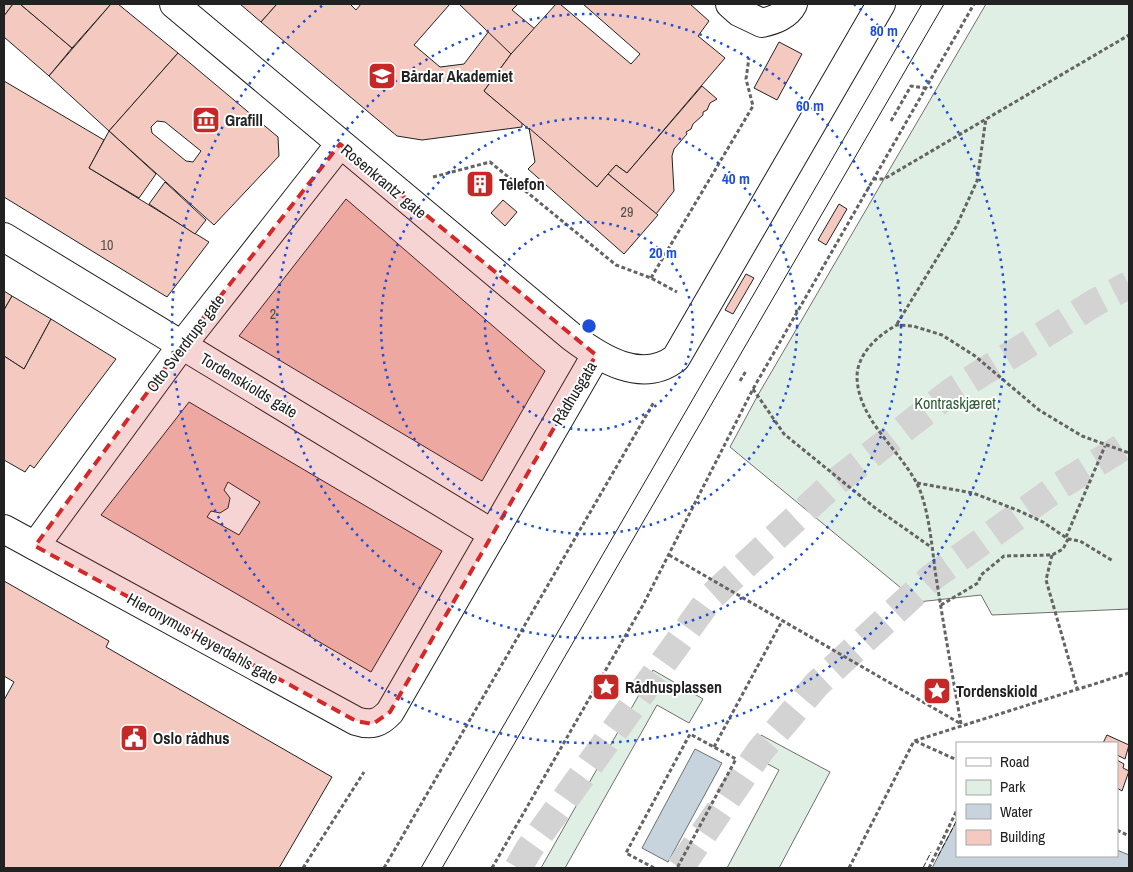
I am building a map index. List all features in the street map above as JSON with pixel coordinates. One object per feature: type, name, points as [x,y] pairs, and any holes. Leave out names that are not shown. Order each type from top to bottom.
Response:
[{"type":"street","name":"Rosenkrantz’ gate","points":[[174,4],[596,355]]},
{"type":"street","points":[[734,8],[762,23],[776,19],[790,9],[793,4]]},
{"type":"street","name":"Rådhusgata","points":[[373,724],[382,720],[390,712],[596,355],[623,367],[636,368],[662,366],[676,358],[880,4]]},
{"type":"street","name":"Otto Sverdrups gate","points":[[35,546],[182,345],[340,144]]},
{"type":"street","name":"Tordenskiolds gate","points":[[4,237],[493,534]]},
{"type":"street","name":"Hieronymus Heyerdahls gate","points":[[4,529],[356,721],[373,724]]},
{"type":"path","points":[[492,868],[669,555],[753,389],[974,4]]},
{"type":"path","points":[[873,179],[884,178],[1129,35]]},
{"type":"path","points":[[651,278],[753,106],[746,79],[749,58]]},
{"type":"path","points":[[890,121],[911,86],[925,88]]},
{"type":"path","points":[[961,724],[928,521],[917,483],[872,420],[859,393],[857,375],[868,348],[876,339],[896,325],[956,227],[977,181],[986,117]]},
{"type":"path","points":[[433,176],[490,162],[616,264],[651,278],[677,292]]},
{"type":"path","points":[[896,325],[913,326],[942,335],[975,356],[1039,410],[1082,436],[1106,446],[1129,451]]},
{"type":"path","points":[[740,381],[746,371]]},
{"type":"path","points":[[753,389],[784,434],[874,507],[932,547]]},
{"type":"path","points":[[384,868],[647,416]]},
{"type":"path","points":[[941,605],[978,583],[981,575],[1004,556],[1052,555],[1063,549],[1106,446]]},
{"type":"path","points":[[917,483],[973,493],[1044,522],[1067,538],[1080,541],[1113,561]]},
{"type":"path","points":[[669,555],[961,724]]},
{"type":"path","points":[[1052,555],[1046,580],[1077,688]]},
{"type":"path","points":[[714,747],[782,621]]},
{"type":"path","points":[[849,868],[914,741],[961,724],[1129,673]]},
{"type":"path","points":[[654,868],[626,853],[690,734],[736,759],[677,868]]},
{"type":"path","points":[[914,741],[956,760]]},
{"type":"path","points":[[303,868],[364,772]]},
{"type":"path","points":[[929,868],[956,812]]},
{"type":"highlighted area","points":[[340,144],[596,355],[390,712],[373,724],[356,721],[35,546],[182,345]]},
{"type":"green space","name":"Kontraskjæret","points":[[986,4],[1129,4],[1129,609],[992,615],[981,595],[918,602],[730,447],[758,395]]},
{"type":"green space","points":[[653,670],[703,699],[689,723],[657,705],[565,868],[541,868]]},
{"type":"green space","points":[[761,735],[830,772],[779,868],[727,868],[779,770],[751,755]]},
{"type":"water","points":[[695,749],[722,763],[668,862],[642,848]]},
{"type":"water","points":[[956,822],[956,857],[1118,857],[1118,850],[1129,855],[1129,868],[932,868]]},
{"type":"building","points":[[4,4],[13,4],[4,16]]},
{"type":"building","points":[[13,4],[20,4],[72,48],[49,76],[4,37],[4,16]]},
{"type":"building","points":[[20,4],[111,4],[72,48]]},
{"type":"building","points":[[111,4],[118,4],[178,53],[109,131],[49,76]]},
{"type":"building","points":[[240,4],[277,4],[261,22]]},
{"type":"building","points":[[277,4],[350,4],[356,10],[361,4],[450,4],[414,45],[440,67],[464,64],[489,31],[511,54],[484,91],[522,123],[522,127],[422,140],[397,136],[261,22]]},
{"type":"building","points":[[459,4],[518,4],[512,10],[535,29],[511,54]]},
{"type":"building","points":[[556,4],[560,4],[631,64],[640,54],[583,4],[690,4],[709,21],[698,36],[725,58],[627,173],[616,165],[597,187],[484,91],[511,54]]},
{"type":"building","points":[[779,42],[802,54],[777,100],[754,88]]},
{"type":"building","points":[[178,53],[278,137],[279,156],[214,225],[109,131]],"holes":[[[157,121],[165,122],[201,151],[193,162],[186,161],[152,133],[151,127]]]},
{"type":"building","points":[[4,81],[104,140],[89,168],[209,242],[167,297],[4,197]]},
{"type":"building","points":[[702,86],[717,99],[710,103],[707,110],[703,112],[703,115],[693,124],[691,129],[686,132],[687,134],[674,149],[672,156],[674,191],[656,214],[608,174],[616,165],[627,173]]},
{"type":"building","points":[[529,128],[597,187],[608,174],[658,215],[624,254],[528,169],[535,162]]},
{"type":"building","points":[[109,131],[156,174],[139,198],[89,168]]},
{"type":"building","points":[[165,182],[206,220],[195,234],[149,204]]},
{"type":"building","points":[[346,199],[545,371],[482,481],[239,336]]},
{"type":"building","points":[[503,200],[517,212],[505,226],[491,213]]},
{"type":"building","points":[[839,204],[847,209],[826,245],[818,240]]},
{"type":"building","points":[[746,274],[754,278],[733,314],[725,310]]},
{"type":"building","points":[[4,291],[12,296],[4,310]]},
{"type":"building","points":[[12,296],[51,319],[24,369],[4,356],[4,310]]},
{"type":"building","points":[[51,319],[116,359],[34,468],[30,465],[25,472],[4,460],[4,356],[24,369]]},
{"type":"building","points":[[189,402],[442,551],[371,672],[101,515]],"holes":[[[228,482],[260,502],[239,535],[207,517],[211,511],[220,513],[228,508],[230,498],[224,490]]]},
{"type":"building","name":"Oslo rådhus","points":[[4,581],[109,641],[106,647],[332,777],[279,868],[4,868],[4,700],[14,682],[4,676]]},
{"type":"building","points":[[1107,735],[1129,745],[1125,759],[1118,756],[1118,742],[1104,742]]},
{"type":"building","points":[[1118,761],[1124,764],[1123,768],[1129,771],[1122,791],[1118,789]]},
{"type":"tunnel","points":[[518,868],[529,849],[710,598],[832,485],[951,392],[1096,302],[1129,285]]},
{"type":"tunnel","points":[[680,868],[760,751],[817,684],[931,578],[1061,485],[1129,443]]},
{"type":"tram line","points":[[421,868],[922,4]]},
{"type":"tram line","points":[[442,868],[944,4]]},
{"type":"fence","points":[[938,856],[956,822]]},
{"type":"fence","points":[[923,868],[931,852]]},
{"type":"place","name":"Bårdar Akademiet","points":[[382,76]]},
{"type":"place","name":"Grafill","points":[[206,120]]},
{"type":"place","name":"Telefon","points":[[480,184]]},
{"type":"place","name":"Rådhusplassen","points":[[606,687]]},
{"type":"place","name":"Tordenskiold","points":[[937,691]]},
{"type":"place","name":"Oslo rådhus","points":[[134,738]]}]
